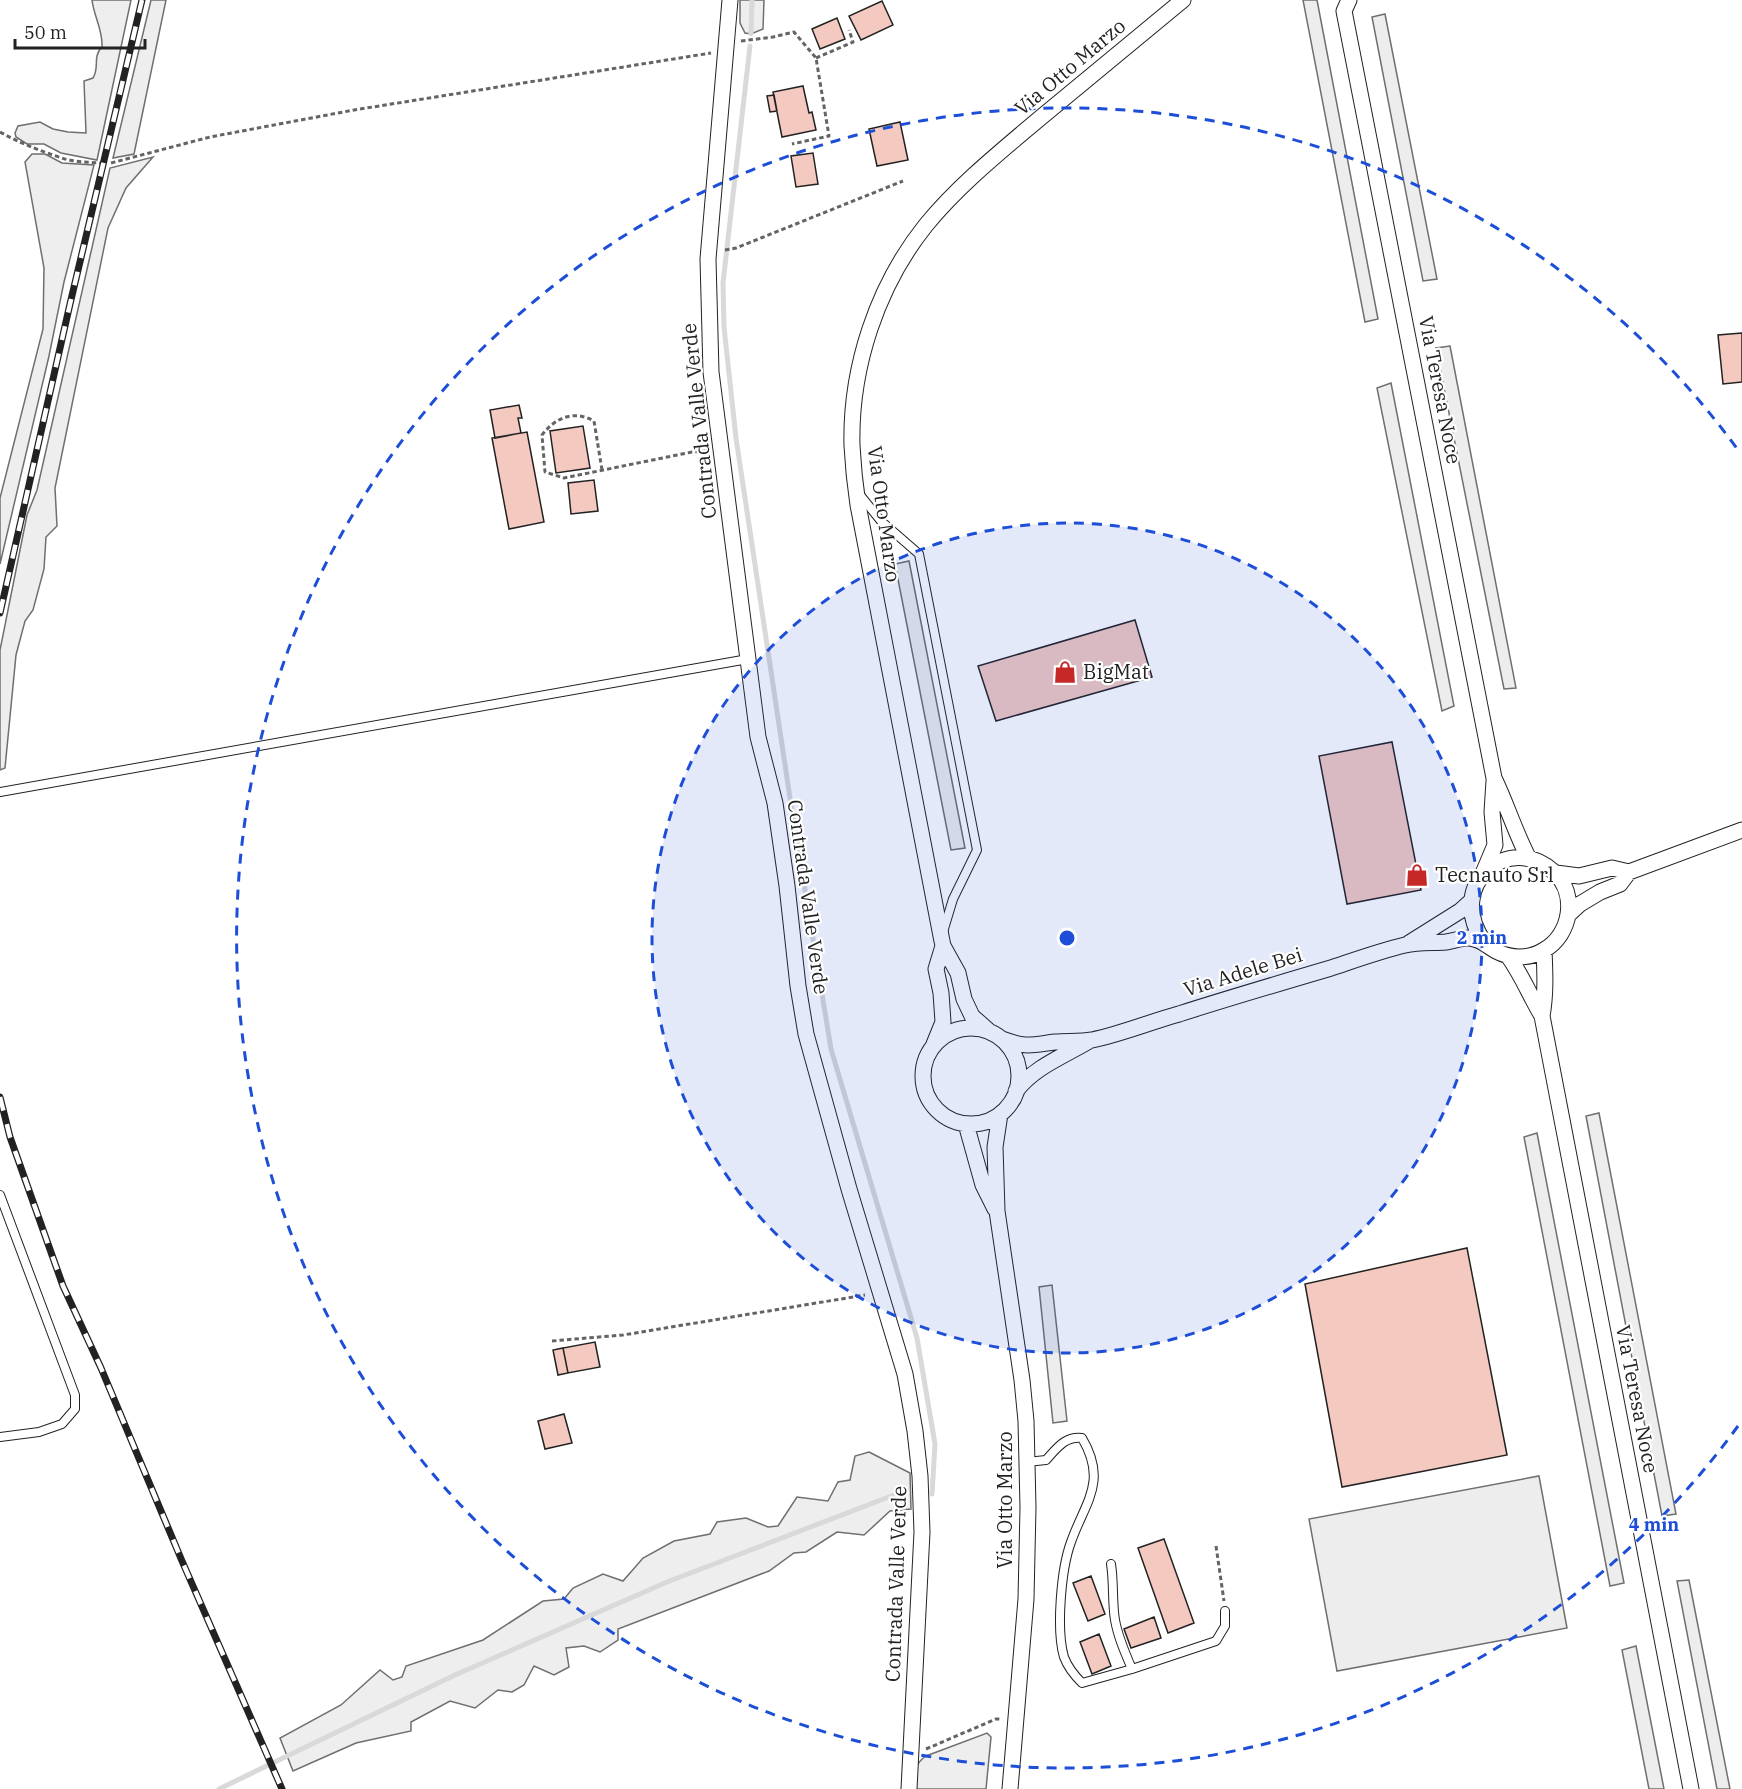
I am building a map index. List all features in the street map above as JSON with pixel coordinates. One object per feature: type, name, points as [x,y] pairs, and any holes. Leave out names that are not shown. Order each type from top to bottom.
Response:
[{"type":"street","name":"Contrada Valle Verde","points":[[730,0],[708,259],[711,372],[758,737],[775,803],[806,1034],[849,1189],[905,1374],[915,1431],[920,1476],[922,1532],[909,1789]]},
{"type":"street","name":"Via Otto Marzo","points":[[989,1031],[972,1016],[964,999],[958,972],[942,941],[856,488],[852,444],[858,374],[872,323],[888,284],[926,225],[986,164],[1183,0]]},
{"type":"street","name":"Via Teresa Noce","points":[[1343,4],[1494,778],[1508,808],[1510,820],[1529,859]]},
{"type":"street","name":"Via Teresa Noce","points":[[1483,874],[1495,845],[1492,812],[1494,778]]},
{"type":"street","points":[[1568,915],[1580,904],[1600,892],[1620,884],[1629,872],[1742,830]]},
{"type":"street","points":[[1517,858],[1544,864],[1556,873],[1567,893],[1568,915],[1564,929],[1556,941],[1544,950],[1527,956],[1508,956],[1495,951],[1484,942],[1475,930],[1470,902],[1474,886],[1483,874],[1504,860],[1517,858]]},
{"type":"street","points":[[1556,873],[1579,876],[1612,868],[1629,872]]},
{"type":"street","name":"Via Adele Bei","points":[[1406,945],[1460,911],[1470,902]]},
{"type":"street","name":"Via Adele Bei","points":[[1091,1040],[1406,945],[1469,938],[1484,942]]},
{"type":"street","name":"Via Otto Marzo","points":[[934,1044],[943,1022],[941,993],[936,969],[942,941]]},
{"type":"street","name":"Via Teresa Noce","points":[[1542,1016],[1546,993],[1544,950]]},
{"type":"street","name":"Via Teresa Noce","points":[[1508,956],[1542,1016],[1690,1789]]},
{"type":"street","points":[[1002,1039],[1011,1050],[1017,1064],[1019,1079],[1010,1104],[1000,1114],[983,1123],[966,1124],[950,1119],[938,1111],[929,1101],[924,1086],[923,1072],[927,1055],[934,1044],[945,1035],[958,1029],[972,1027],[989,1031],[1021,1046],[1091,1040]]},
{"type":"street","points":[[1016,1091],[1026,1079],[1041,1068],[1091,1040]]},
{"type":"street","name":"Via Otto Marzo","points":[[1000,1114],[995,1147],[997,1211],[1022,1380],[1027,1462],[1026,1599],[1010,1789]]},
{"type":"street","name":"Via Otto Marzo","points":[[966,1124],[983,1185],[997,1211]]},
{"type":"lane","points":[[856,488],[867,506],[881,521],[919,554],[977,850],[953,899],[942,941]]},
{"type":"lane","points":[[0,792],[748,659]]},
{"type":"lane","points":[[0,1195],[75,1395],[75,1410],[62,1424],[39,1432],[0,1437]]},
{"type":"lane","points":[[1027,1462],[1046,1460],[1062,1443],[1073,1437],[1082,1438],[1090,1451],[1093,1491],[1070,1544],[1065,1562],[1060,1623],[1065,1658],[1071,1672],[1082,1683],[1216,1641],[1225,1626],[1225,1611]]},
{"type":"lane","points":[[1111,1564],[1115,1619],[1132,1669]]},
{"type":"path","points":[[816,58],[853,42],[849,30]]},
{"type":"path","points":[[749,41],[794,32],[816,58],[829,136],[792,144]]},
{"type":"path","points":[[111,163],[210,137],[354,110],[698,55],[726,54]]},
{"type":"path","points":[[0,132],[24,145],[42,149],[63,159],[100,163]]},
{"type":"path","points":[[718,251],[736,248],[903,182]]},
{"type":"path","points":[[602,470],[594,421],[585,416],[566,417],[551,423],[542,435],[545,472],[564,478],[692,452],[721,450]]},
{"type":"path","points":[[552,1341],[623,1335],[881,1292]]},
{"type":"path","points":[[1216,1546],[1225,1611]]},
{"type":"path","points":[[910,1756],[996,1719],[1017,1719]]},
{"type":"shaded area","points":[[92,0],[131,0],[97,160],[61,153],[44,144],[27,144],[16,137],[15,133],[18,126],[40,122],[53,129],[86,133],[84,81],[93,78],[97,55],[102,47]]},
{"type":"shaded area","points":[[151,0],[166,0],[134,154],[113,158]]},
{"type":"shaded area","points":[[740,0],[764,0],[763,29],[751,34],[745,33],[740,23]]},
{"type":"shaded area","points":[[1303,0],[1317,0],[1378,319],[1365,322]]},
{"type":"shaded area","points":[[1385,14],[1437,279],[1423,281],[1372,17]]},
{"type":"shaded area","points":[[32,154],[45,154],[62,163],[94,165],[64,282],[0,564],[0,498],[43,329],[44,268],[25,162]]},
{"type":"shaded area","points":[[153,157],[126,188],[108,228],[55,488],[57,526],[46,537],[44,569],[33,610],[25,621],[16,655],[5,768],[0,770],[0,650],[27,515],[37,490],[110,168]]},
{"type":"shaded area","points":[[1450,346],[1516,688],[1504,689],[1436,348]]},
{"type":"shaded area","points":[[1391,383],[1454,706],[1442,711],[1377,388]]},
{"type":"shaded area","points":[[909,561],[965,848],[951,850],[895,564]]},
{"type":"shaded area","points":[[1599,1113],[1676,1514],[1662,1516],[1586,1116]]},
{"type":"shaded area","points":[[1537,1133],[1624,1583],[1610,1586],[1524,1137]]},
{"type":"shaded area","points":[[1052,1285],[1067,1421],[1053,1423],[1039,1287]]},
{"type":"shaded area","points":[[869,1452],[910,1473],[911,1509],[890,1511],[864,1535],[837,1532],[806,1552],[794,1553],[769,1571],[618,1629],[618,1640],[600,1652],[584,1646],[566,1648],[569,1667],[554,1675],[534,1666],[524,1685],[512,1692],[498,1690],[475,1708],[450,1701],[411,1722],[411,1731],[356,1743],[293,1771],[280,1738],[341,1705],[380,1670],[393,1680],[402,1677],[406,1666],[483,1640],[543,1601],[564,1599],[573,1588],[603,1574],[623,1581],[643,1558],[674,1541],[710,1534],[717,1522],[746,1518],[768,1527],[778,1526],[797,1497],[828,1501],[838,1482],[850,1480],[855,1456]]},
{"type":"shaded area","points":[[1539,1476],[1567,1628],[1337,1671],[1309,1519]]},
{"type":"shaded area","points":[[1689,1580],[1730,1789],[1717,1789],[1677,1581]]},
{"type":"shaded area","points":[[1636,1646],[1664,1789],[1649,1789],[1622,1650]]},
{"type":"shaded area","points":[[987,1733],[991,1737],[986,1789],[914,1789],[916,1766],[922,1759]]},
{"type":"building","points":[[882,1],[893,25],[861,40],[849,16]]},
{"type":"building","points":[[837,18],[845,39],[820,49],[812,29]]},
{"type":"building","points":[[803,86],[809,113],[812,112],[816,130],[782,137],[773,92]]},
{"type":"building","points":[[774,95],[777,111],[770,112],[767,96]]},
{"type":"building","points":[[900,122],[908,160],[877,166],[869,129]]},
{"type":"building","points":[[813,153],[818,184],[796,187],[791,156]]},
{"type":"building","points":[[1742,333],[1742,382],[1723,384],[1718,335]]},
{"type":"building","points":[[519,405],[522,418],[518,418],[521,433],[495,438],[490,410]]},
{"type":"building","points":[[583,426],[590,468],[556,473],[550,431]]},
{"type":"building","points":[[527,432],[544,522],[509,529],[492,438]]},
{"type":"building","points":[[594,480],[598,511],[571,514],[568,483]]},
{"type":"building","name":"BigMat","points":[[1135,620],[1152,677],[996,721],[978,666]]},
{"type":"building","points":[[1392,742],[1421,890],[1347,904],[1319,756]]},
{"type":"building","points":[[1467,1248],[1507,1455],[1342,1487],[1305,1284]]},
{"type":"building","points":[[595,1342],[600,1367],[568,1373],[563,1348]]},
{"type":"building","points":[[563,1348],[568,1373],[558,1375],[553,1350]]},
{"type":"building","points":[[564,1414],[572,1443],[545,1449],[538,1421]]},
{"type":"building","points":[[1164,1539],[1194,1623],[1168,1633],[1138,1548]]},
{"type":"building","points":[[1091,1576],[1105,1614],[1088,1621],[1073,1583]]},
{"type":"building","points":[[1154,1617],[1161,1638],[1131,1648],[1124,1629]]},
{"type":"building","points":[[1099,1634],[1111,1666],[1092,1674],[1080,1642]]},
{"type":"waterway","points":[[751,34],[752,0]]},
{"type":"waterway","points":[[750,46],[723,283],[724,327],[736,438],[790,798],[831,1049],[917,1338],[935,1444],[932,1494]]},
{"type":"waterway","points":[[219,1789],[455,1675],[667,1582],[907,1490]]},
{"type":"railway","points":[[0,613],[142,0]]},
{"type":"railway","points":[[0,1097],[10,1137],[63,1286],[101,1368],[182,1561],[282,1789]]},
{"type":"place","name":"BigMat","points":[[1065,672]]},
{"type":"place","name":"Tecnauto Srl","points":[[1417,875]]}]
